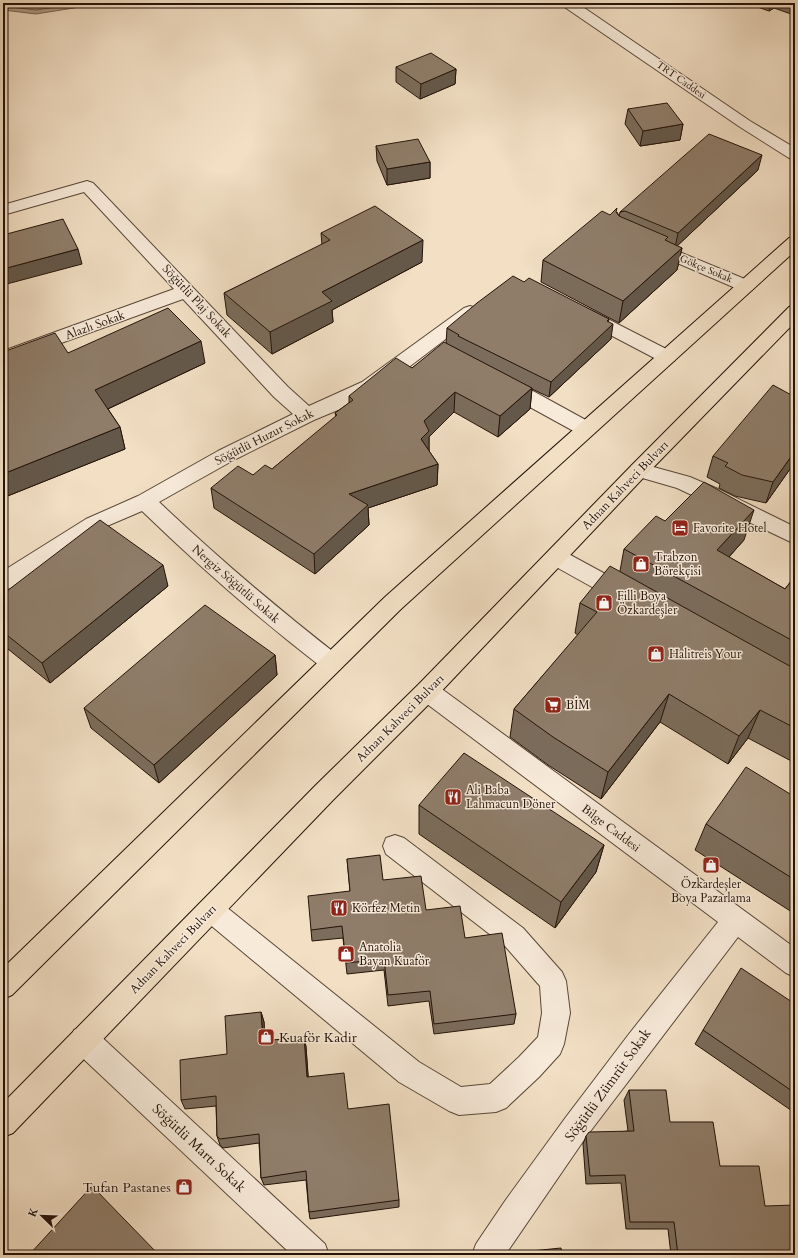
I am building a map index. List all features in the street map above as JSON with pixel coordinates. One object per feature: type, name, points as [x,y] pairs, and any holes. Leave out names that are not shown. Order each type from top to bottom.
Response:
[{"type":"highway","points":[[3,986],[393,603],[795,242]]},
{"type":"highway","name":"Adnan Kahveci Bulvarı","points":[[3,1123],[427,691],[639,470],[795,312]]},
{"type":"street","name":"TRT Caddesi","points":[[568,3],[745,124],[795,155]]},
{"type":"street","name":"Söğütlü Plaj Sokak","points":[[3,210],[87,186],[281,392],[307,415]]},
{"type":"street","name":"Gökçe Sokak","points":[[637,239],[746,286]]},
{"type":"street","name":"Alazlı Sokak","points":[[3,358],[187,291]]},
{"type":"street","name":"Söğütlü Huzur Sokak","points":[[3,582],[93,524],[145,501],[225,456],[307,415],[350,397],[369,387],[484,302]]},
{"type":"street","points":[[571,307],[667,357]]},
{"type":"street","points":[[426,345],[446,355]]},
{"type":"street","points":[[492,378],[586,429]]},
{"type":"street","points":[[639,470],[683,482],[711,494],[795,536]]},
{"type":"street","name":"Nergiz Söğütlü Sokak","points":[[145,501],[200,554],[269,614],[332,663]]},
{"type":"street","points":[[556,556],[644,606]]},
{"type":"street","name":"Bilge Caddesi","points":[[427,691],[795,964]]},
{"type":"street","points":[[211,910],[409,1072],[459,1101],[496,1098],[529,1067],[550,1044],[556,1013],[553,981],[514,937],[395,846]]},
{"type":"street","name":"Söğütlü Zümrüt Sokak","points":[[487,1255],[513,1215],[630,1054],[735,920]]},
{"type":"street","name":"Söğütlü Martı Sokak","points":[[84,1040],[314,1255]]},
{"type":"water","points":[[3,3],[105,3],[36,14],[3,10]]},
{"type":"building","points":[[431,53],[456,69],[421,84],[396,67]]},
{"type":"building","points":[[667,103],[683,124],[643,131],[628,109]]},
{"type":"building","points":[[709,134],[762,155],[678,233],[625,211],[620,212]]},
{"type":"building","points":[[418,139],[430,162],[387,169],[376,146]]},
{"type":"building","points":[[375,206],[423,240],[322,292],[332,301],[270,332],[224,293],[330,240],[321,233]]},
{"type":"building","points":[[617,208],[616,212],[619,216],[668,237],[665,240],[682,248],[623,301],[543,260],[602,211],[610,215]]},
{"type":"building","points":[[63,219],[78,249],[3,269],[3,235]]},
{"type":"building","points":[[513,276],[524,282],[529,278],[609,319],[607,321],[613,324],[551,382],[458,336],[459,335],[447,328]]},
{"type":"building","points":[[168,308],[201,341],[95,390],[120,427],[3,474],[3,432],[7,430],[3,420],[3,352],[55,333],[68,353]]},
{"type":"building","points":[[444,342],[532,388],[500,416],[455,392],[424,421],[429,431],[421,439],[438,464],[349,494],[368,505],[314,554],[211,488],[238,466],[253,475],[265,465],[272,469],[337,415],[335,413],[353,400],[349,396],[396,358],[412,368]]},
{"type":"building","points":[[773,385],[795,397],[795,451],[773,482],[742,475],[725,466],[728,463],[713,456]]},
{"type":"building","points":[[704,482],[754,510],[717,550],[785,589],[795,576],[795,642],[624,549],[656,516],[665,521]]},
{"type":"building","points":[[100,520],[163,565],[42,663],[3,632],[3,594]]},
{"type":"building","points":[[610,566],[795,669],[795,728],[760,710],[739,736],[669,694],[608,772],[553,737],[514,709],[597,612],[580,603]]},
{"type":"building","points":[[205,605],[275,655],[154,765],[84,708]]},
{"type":"building","points":[[464,753],[604,845],[561,902],[419,805]]},
{"type":"building","points":[[746,767],[795,797],[795,880],[706,824]]},
{"type":"building","points":[[380,855],[383,880],[421,876],[426,910],[460,906],[465,938],[502,933],[516,1014],[434,1024],[430,991],[388,995],[384,959],[346,963],[342,926],[311,930],[308,896],[350,891],[347,859]]},
{"type":"building","points":[[741,968],[795,1004],[795,1093],[703,1030]]},
{"type":"building","points":[[261,1012],[263,1041],[304,1037],[307,1077],[344,1073],[348,1109],[389,1104],[399,1200],[309,1212],[306,1171],[261,1178],[259,1134],[220,1139],[217,1136],[216,1096],[181,1100],[180,1060],[227,1054],[225,1016]]},
{"type":"building","points":[[629,1090],[666,1090],[670,1122],[713,1122],[720,1166],[759,1166],[765,1206],[795,1205],[795,1255],[678,1255],[674,1222],[630,1222],[625,1175],[590,1176],[586,1136],[589,1132],[634,1131]]},
{"type":"building","points":[[92,1186],[159,1255],[29,1255]]},
{"type":"building","points":[[561,1248],[562,1255],[521,1255],[521,1252]]},
{"type":"place","name":"Favorite Hotel","points":[[680,528]]},
{"type":"place","name":"Trabzon Börekçisi","points":[[641,564]]},
{"type":"place","name":"Filli Boya Özkardeşler","points":[[604,603]]},
{"type":"place","name":"Halitreis Your","points":[[656,654]]},
{"type":"place","name":"BİM","points":[[553,705]]},
{"type":"place","name":"Ali Baba Lahmacun Döner","points":[[453,797]]},
{"type":"place","name":"Özkardeşler Boya Pazarlama","points":[[711,865]]},
{"type":"place","name":"Körfez Metin","points":[[339,908]]},
{"type":"place","name":"Anatolia Bayan Kuaför","points":[[346,954]]},
{"type":"place","name":"Kuaför Kadir","points":[[266,1037]]},
{"type":"place","name":"Tufan Pastanes","points":[[184,1187]]}]
